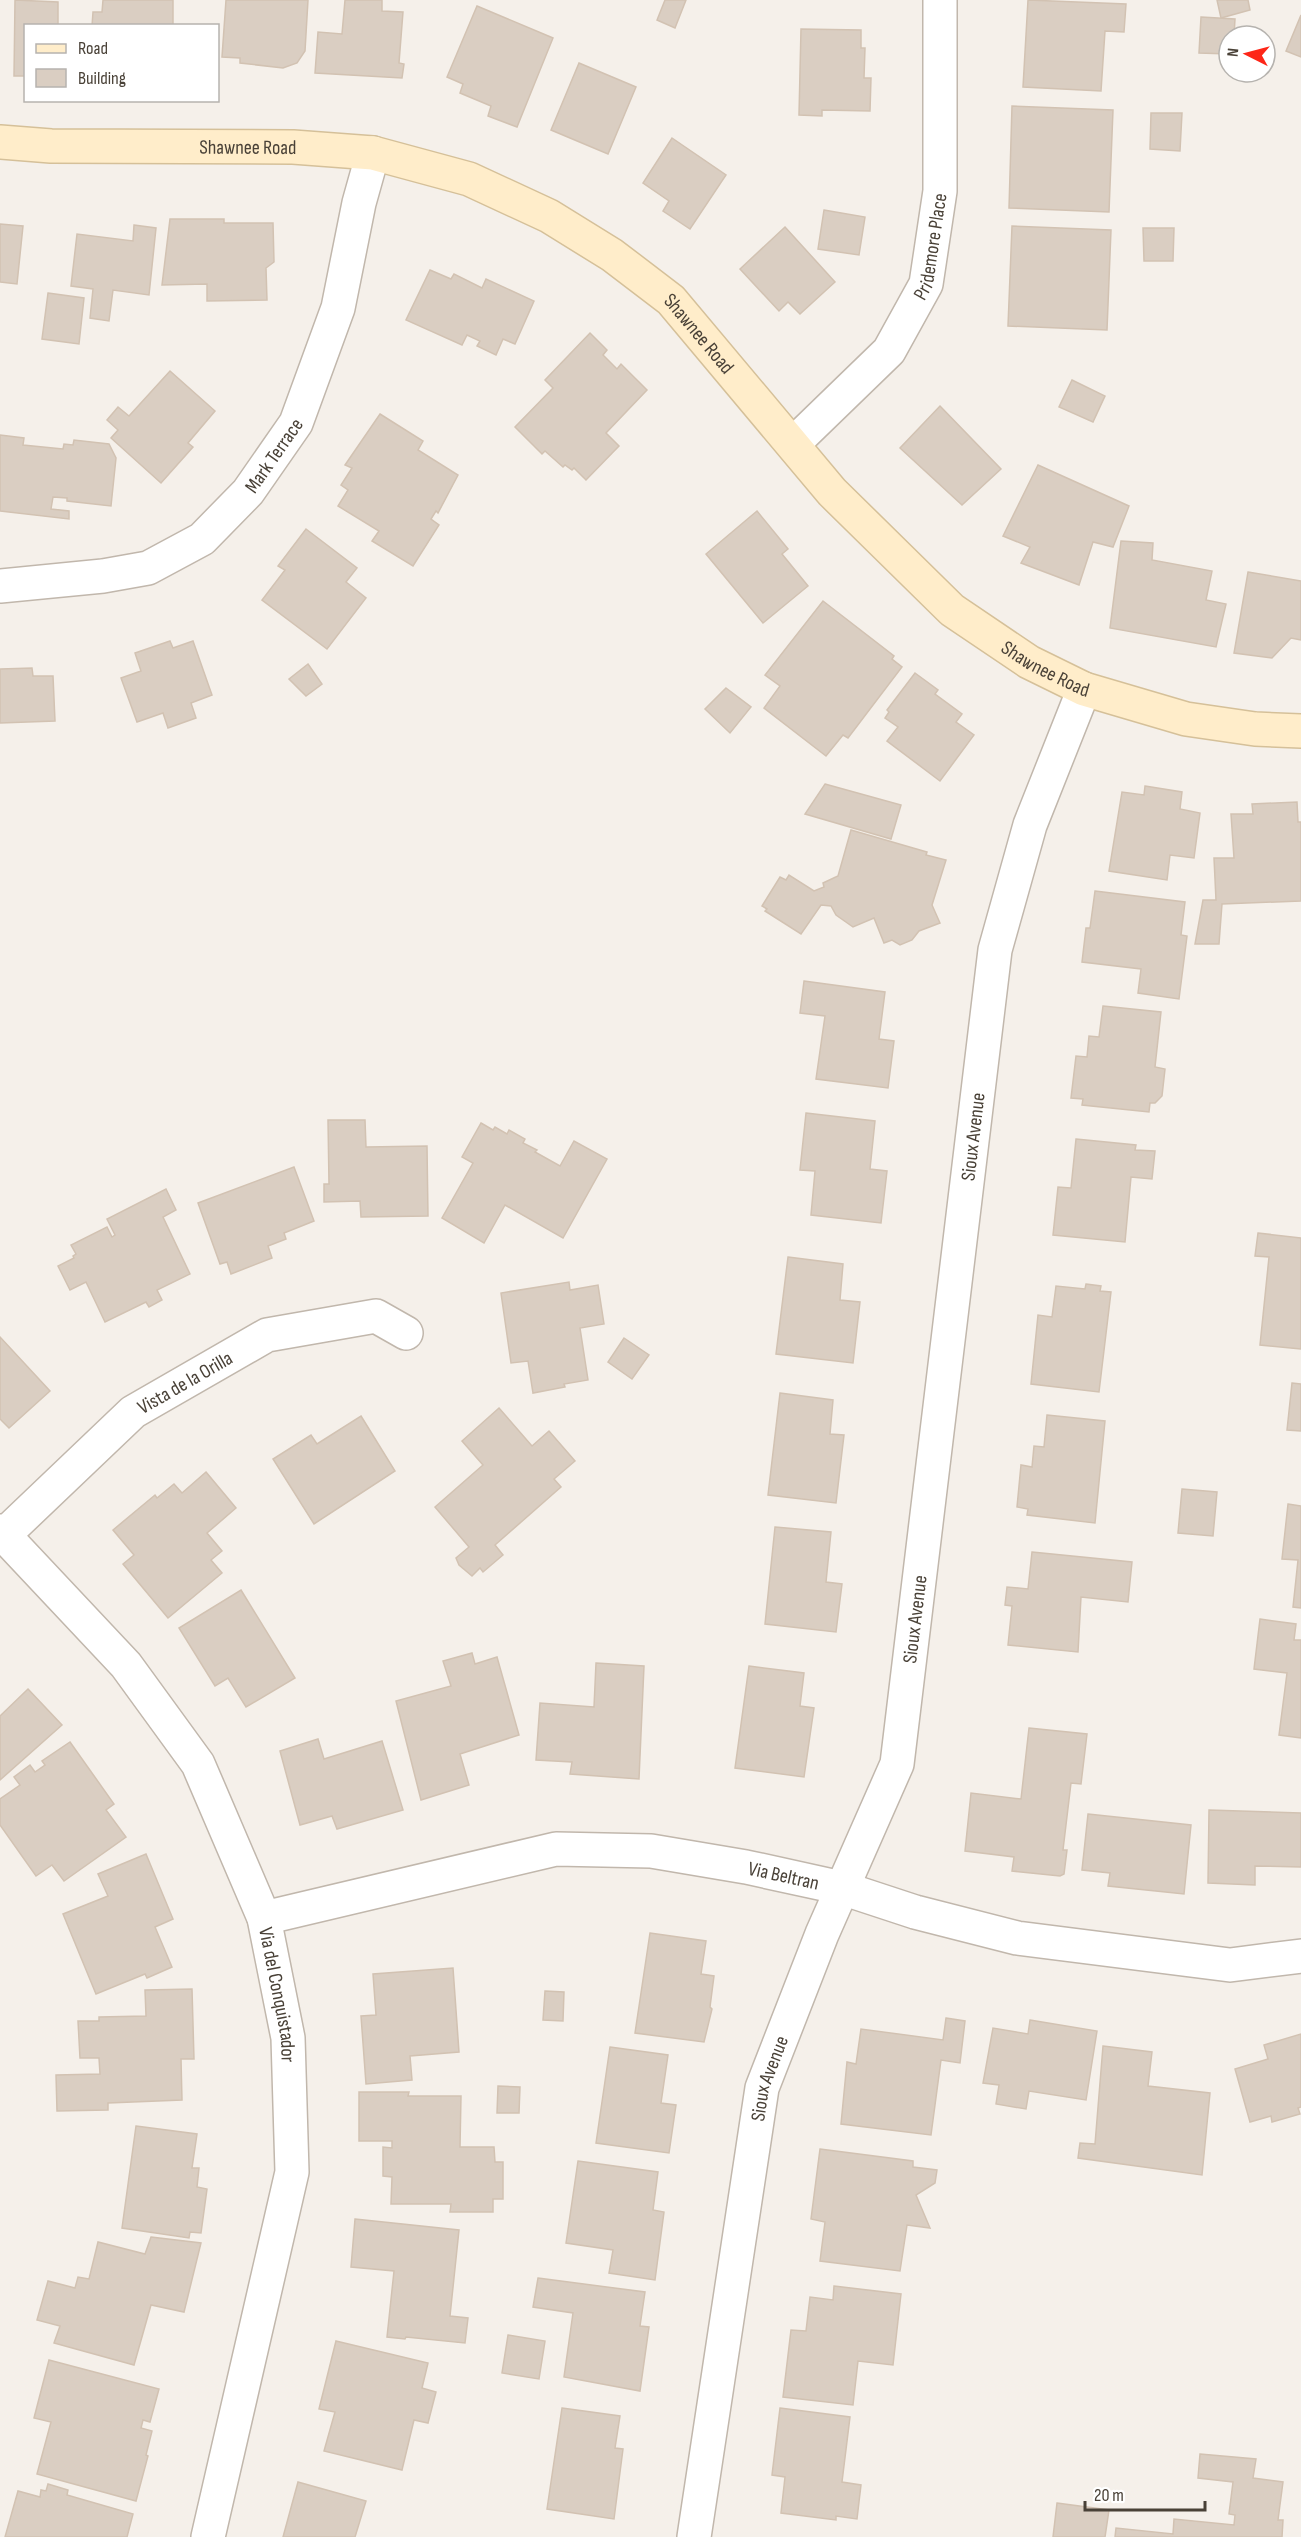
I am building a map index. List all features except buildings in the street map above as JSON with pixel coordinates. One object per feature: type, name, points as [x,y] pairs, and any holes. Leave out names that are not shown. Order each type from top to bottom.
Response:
[{"type":"street","name":"Pridemore Place","points":[[793,444],[889,351],[926,284],[940,191],[940,0]]},
{"type":"street","name":"Shawnee Road","points":[[0,142],[51,146],[293,147],[373,153],[469,179],[549,216],[612,255],[671,300],[832,492],[952,610],[1029,662],[1084,689],[1186,719],[1255,729],[1301,731]]},
{"type":"street","name":"Mark Terrace","points":[[0,586],[103,576],[148,568],[202,539],[248,492],[296,423],[300,413],[338,308],[359,203],[373,153]]},
{"type":"street","name":"Sioux Avenue","points":[[694,2537],[762,2088],[842,1888],[897,1764],[996,950],[1030,825],[1084,689]]},
{"type":"street","name":"Vista de la Orilla","points":[[2,1533],[133,1412],[267,1335],[376,1316],[406,1333]]},
{"type":"street","name":"Via del Conquistador","points":[[2,1533],[126,1665],[198,1764],[264,1918],[288,2038],[292,2172],[208,2537]]},
{"type":"street","name":"Via Beltran","points":[[264,1918],[556,1850],[651,1851],[746,1867],[842,1888],[915,1912],[1017,1938],[1230,1965],[1301,1956]]}]
